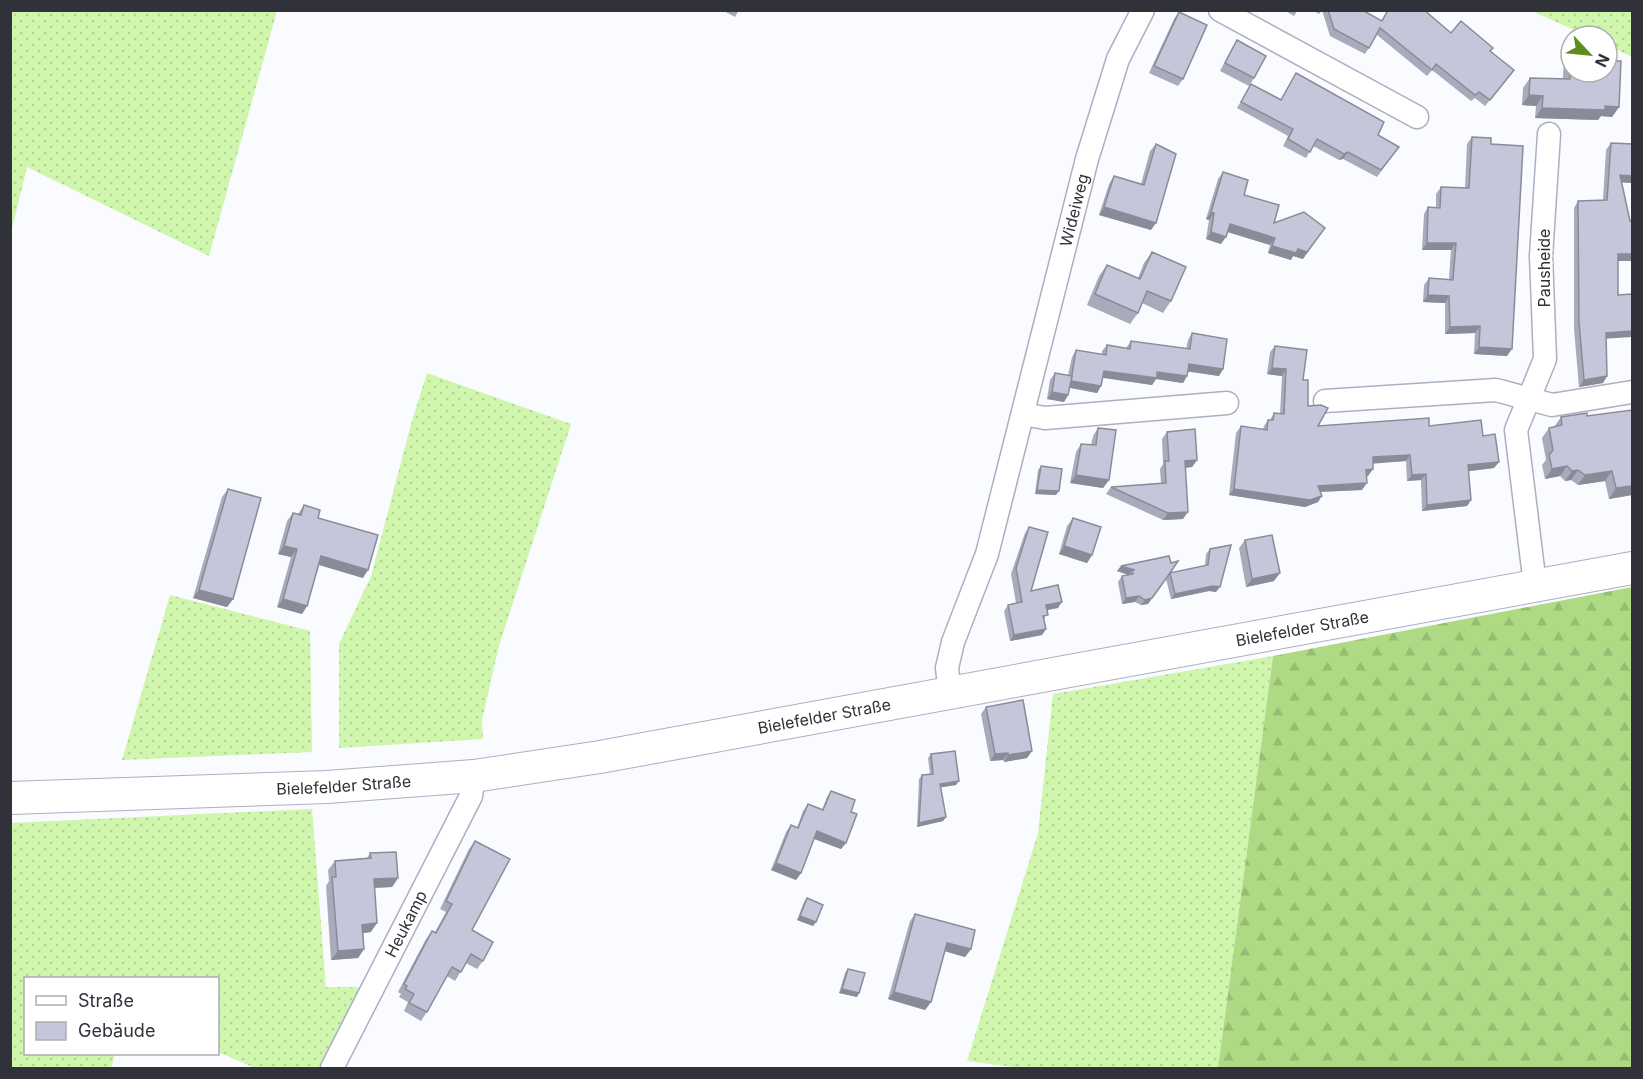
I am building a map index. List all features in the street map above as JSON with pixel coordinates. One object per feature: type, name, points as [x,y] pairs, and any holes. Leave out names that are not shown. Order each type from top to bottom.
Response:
[{"type":"main road","name":"Bielefelder Straße","points":[[10,798],[327,787],[474,776],[600,757],[1632,567]]},
{"type":"street","name":"Wideiweg","points":[[950,693],[947,668],[953,642],[987,554],[1087,159],[1118,59],[1143,10]]},
{"type":"street","points":[[1220,10],[1417,117]]},
{"type":"street","name":"Pausheide","points":[[1535,585],[1516,430],[1545,358],[1542,256],[1549,134]]},
{"type":"street","points":[[1325,401],[1496,390],[1552,405],[1632,392]]},
{"type":"street","points":[[1023,414],[1045,418],[1227,403]]},
{"type":"street","name":"Heukamp","points":[[332,1068],[471,796],[474,776]]},
{"type":"green space","points":[[11,10],[277,11],[209,256],[27,167],[11,233]]},
{"type":"green space","points":[[1532,11],[1632,11],[1632,57],[1619,51],[1619,24],[1561,24]]},
{"type":"green space","points":[[427,373],[571,424],[499,646],[482,720],[483,739],[339,748],[339,644],[371,576],[411,424]]},
{"type":"green space","points":[[1632,587],[1632,1068],[1218,1068],[1273,656]]},
{"type":"green space","points":[[170,595],[310,631],[312,752],[122,760]]},
{"type":"green space","points":[[1273,656],[1218,1068],[1021,1068],[967,1061],[1038,833],[1053,694]]},
{"type":"green space","points":[[312,809],[326,987],[360,987],[321,1068],[255,1068],[219,1052],[219,977],[24,977],[24,1055],[115,1055],[111,1068],[11,1068],[10,823]]},
{"type":"building","points":[[1328,10],[1362,10],[1382,21],[1388,10],[1424,10],[1451,33],[1461,21],[1493,48],[1490,51],[1514,70],[1490,100],[1479,92],[1475,95],[1436,64],[1432,70],[1380,28],[1369,48],[1334,29]]},
{"type":"building","points":[[1179,12],[1207,25],[1183,79],[1154,66]]},
{"type":"building","points":[[1237,40],[1266,56],[1254,78],[1225,63]]},
{"type":"building","points":[[1619,61],[1621,61],[1619,107],[1605,106],[1605,110],[1542,108],[1543,96],[1529,95],[1530,78],[1559,79],[1559,84],[1619,84]]},
{"type":"building","points":[[1296,73],[1384,122],[1378,135],[1399,147],[1381,170],[1348,152],[1344,154],[1317,139],[1310,152],[1288,139],[1293,129],[1241,102],[1251,84],[1281,100]]},
{"type":"building","points":[[1472,137],[1491,138],[1491,144],[1523,146],[1512,349],[1479,347],[1480,326],[1450,327],[1449,296],[1428,295],[1429,278],[1453,280],[1456,243],[1427,243],[1428,207],[1440,208],[1441,187],[1469,188]]},
{"type":"building","points":[[1611,143],[1632,144],[1632,176],[1620,175],[1630,221],[1632,221],[1632,254],[1618,254],[1618,295],[1632,294],[1632,331],[1606,333],[1607,376],[1584,380],[1579,322],[1578,201],[1607,200]]},
{"type":"building","points":[[1156,144],[1176,154],[1156,223],[1104,207],[1114,176],[1144,185]]},
{"type":"building","points":[[1223,172],[1248,180],[1244,195],[1279,205],[1274,223],[1304,212],[1325,228],[1307,252],[1298,249],[1296,253],[1272,246],[1275,238],[1230,224],[1226,237],[1211,232],[1214,213],[1211,212]]},
{"type":"building","points":[[1152,252],[1186,267],[1171,301],[1147,291],[1138,313],[1095,294],[1107,265],[1140,279]]},
{"type":"building","points":[[1192,333],[1227,339],[1223,369],[1189,364],[1187,376],[1157,372],[1157,378],[1104,371],[1101,386],[1071,381],[1076,350],[1106,355],[1107,345],[1130,349],[1131,341],[1190,349]]},
{"type":"building","points":[[1275,346],[1307,350],[1303,380],[1308,380],[1308,406],[1321,405],[1328,408],[1318,426],[1429,418],[1429,426],[1481,420],[1483,436],[1495,434],[1499,462],[1468,465],[1471,500],[1427,505],[1426,474],[1412,475],[1410,455],[1373,457],[1373,469],[1366,470],[1367,483],[1318,486],[1322,496],[1310,500],[1234,489],[1241,426],[1267,430],[1268,420],[1273,420],[1274,413],[1284,414],[1286,369],[1272,368]]},
{"type":"building","points":[[1055,373],[1072,376],[1068,395],[1052,392]]},
{"type":"building","points":[[1632,410],[1632,486],[1616,488],[1612,471],[1585,475],[1578,470],[1572,471],[1567,466],[1552,469],[1549,455],[1553,450],[1549,428],[1562,425],[1561,417]]},
{"type":"building","points":[[1098,428],[1116,430],[1109,480],[1076,475],[1081,444],[1096,445]]},
{"type":"building","points":[[1195,429],[1197,460],[1185,461],[1188,512],[1168,513],[1111,487],[1166,483],[1165,461],[1169,461],[1167,432]]},
{"type":"building","points":[[1041,466],[1062,469],[1059,491],[1037,490]]},
{"type":"building","points":[[228,489],[261,498],[233,599],[199,590]]},
{"type":"building","points":[[304,505],[320,510],[318,518],[378,535],[368,570],[321,556],[307,606],[283,599],[297,549],[284,546],[293,513],[301,515]]},
{"type":"building","points":[[1073,518],[1101,527],[1092,555],[1064,546]]},
{"type":"building","points":[[1029,527],[1048,532],[1031,591],[1058,585],[1062,602],[1046,605],[1048,615],[1043,616],[1046,629],[1014,635],[1008,605],[1022,602],[1016,568]]},
{"type":"building","points":[[1272,535],[1280,573],[1252,579],[1245,540]]},
{"type":"building","points":[[1231,545],[1220,587],[1213,586],[1175,594],[1170,573],[1208,565],[1210,549]]},
{"type":"building","points":[[1169,556],[1171,563],[1178,561],[1152,598],[1145,600],[1139,596],[1126,598],[1122,576],[1133,574],[1132,570],[1135,570],[1121,566]]},
{"type":"building","points":[[1023,700],[1032,751],[1008,755],[1008,753],[995,754],[986,707]]},
{"type":"building","points":[[955,751],[959,781],[940,784],[946,817],[919,823],[922,775],[933,774],[931,754]]},
{"type":"building","points":[[831,791],[855,800],[851,812],[857,814],[846,843],[817,831],[801,873],[776,863],[791,825],[798,828],[808,804],[823,810]]},
{"type":"building","points":[[475,841],[510,859],[472,930],[493,942],[483,961],[471,954],[461,972],[452,967],[427,1012],[409,1003],[414,994],[405,989],[407,986],[404,984],[432,931],[436,933],[452,904],[446,901]]},
{"type":"building","points":[[396,852],[398,878],[374,879],[377,923],[362,925],[364,949],[338,951],[332,877],[336,877],[335,861],[371,858],[370,853]]},
{"type":"building","points":[[807,898],[823,905],[816,922],[800,916]]},
{"type":"building","points":[[915,914],[975,930],[971,949],[947,943],[931,1002],[894,992]]},
{"type":"building","points":[[848,969],[865,973],[859,993],[842,989]]}]
